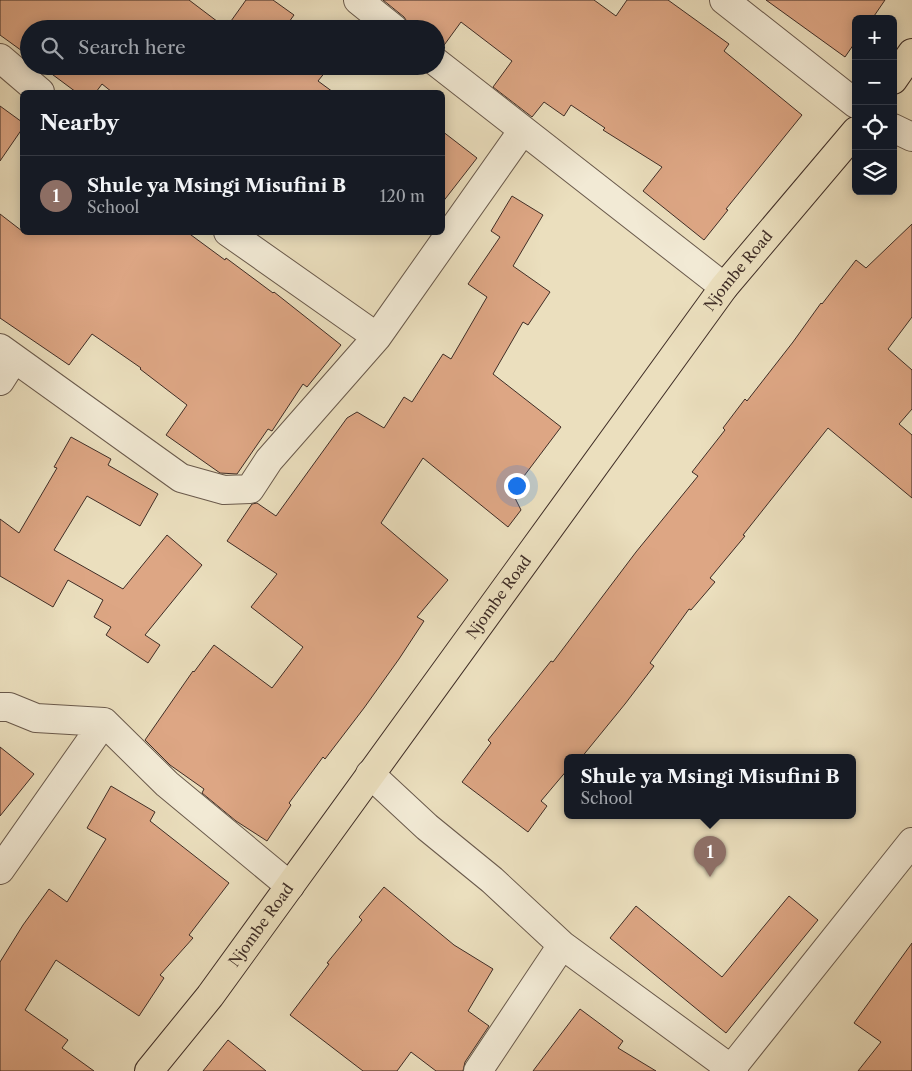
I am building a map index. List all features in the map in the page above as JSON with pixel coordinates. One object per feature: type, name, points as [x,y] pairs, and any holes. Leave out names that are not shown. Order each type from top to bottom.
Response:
[{"type":"highway","points":[[897,75],[912,54]]},
{"type":"highway","name":"Njombe Road","points":[[148,1071],[210,996],[724,287],[852,136]]},
{"type":"street","points":[[358,0],[383,20]]},
{"type":"street","points":[[724,0],[852,101]]},
{"type":"street","points":[[0,58],[38,90]]},
{"type":"street","points":[[445,69],[724,287]]},
{"type":"street","points":[[5,363],[181,478],[224,490],[250,489],[269,460],[377,337],[523,130]]},
{"type":"street","points":[[897,130],[912,137]]},
{"type":"street","points":[[232,235],[377,337]]},
{"type":"street","points":[[0,706],[9,707],[36,718],[104,722],[167,784],[290,886]]},
{"type":"street","points":[[0,870],[104,722]]},
{"type":"street","points":[[370,774],[427,827],[492,880],[562,945],[733,1070],[912,842]]},
{"type":"street","points":[[478,1071],[562,945]]},
{"type":"building","points":[[0,0],[189,0],[215,20],[20,20],[20,49],[0,35]]},
{"type":"building","points":[[246,0],[273,0],[294,15],[290,20],[232,20]]},
{"type":"building","points":[[383,0],[594,0],[616,16],[627,0],[668,0],[729,44],[724,51],[802,115],[726,209],[728,210],[704,240],[643,191],[662,167],[603,130],[605,128],[571,105],[564,116],[544,102],[532,117],[493,87],[512,61],[461,22],[445,44],[445,20],[406,20]]},
{"type":"building","points":[[766,0],[885,0],[875,15],[852,15],[852,47],[845,57]]},
{"type":"building","points":[[53,75],[323,75],[318,81],[330,90],[110,90],[102,84],[98,90],[73,90]]},
{"type":"building","points":[[0,106],[20,121],[20,132],[0,161]]},
{"type":"building","points":[[445,133],[477,158],[445,199]]},
{"type":"building","points":[[512,196],[543,215],[513,266],[550,292],[528,325],[523,322],[493,374],[561,427],[521,480],[515,498],[521,510],[508,527],[423,458],[381,523],[448,580],[417,617],[424,621],[399,659],[364,708],[325,759],[323,757],[289,803],[291,805],[267,841],[236,821],[202,793],[204,789],[170,765],[145,740],[193,671],[214,645],[272,688],[303,647],[251,607],[277,574],[227,541],[252,504],[257,503],[276,516],[347,418],[357,412],[384,428],[404,397],[412,402],[443,354],[451,359],[487,297],[468,284],[500,237],[491,231]]},
{"type":"building","points":[[0,214],[20,229],[20,235],[191,235],[274,292],[341,345],[307,387],[303,384],[272,431],[268,429],[237,474],[220,473],[166,435],[187,405],[141,368],[92,334],[69,365],[0,318]]},
{"type":"building","points":[[912,224],[912,317],[888,349],[912,370],[912,409],[899,424],[912,435],[912,498],[828,428],[743,535],[745,536],[710,578],[715,582],[691,610],[689,609],[650,663],[654,666],[625,704],[584,754],[564,754],[564,774],[541,801],[547,806],[528,832],[462,782],[491,743],[488,740],[551,661],[553,662],[636,552],[698,476],[692,472],[725,430],[723,428],[745,399],[747,401],[856,260],[866,268]]},
{"type":"building","points":[[71,437],[111,459],[108,465],[158,494],[140,526],[87,496],[54,550],[123,589],[167,535],[202,565],[145,635],[160,645],[148,663],[106,635],[111,627],[94,617],[103,600],[68,580],[53,607],[0,576],[0,519],[19,533],[57,468],[54,467]]},
{"type":"building","points":[[0,747],[34,774],[0,816]]},
{"type":"building","points":[[111,786],[155,812],[150,821],[229,883],[189,935],[193,938],[160,975],[164,978],[139,1016],[56,960],[25,1010],[68,1040],[62,1048],[94,1071],[0,1071],[0,962],[23,925],[49,889],[67,902],[106,839],[87,828]]},
{"type":"building","points":[[384,887],[454,945],[493,969],[468,1011],[489,1026],[465,1062],[463,1071],[436,1071],[411,1052],[397,1071],[363,1071],[290,1015],[329,964],[327,963],[362,920],[359,917]]},
{"type":"building","points":[[789,896],[818,920],[726,1033],[610,938],[636,906],[722,977]]},
{"type":"building","points":[[912,943],[912,1071],[858,1071],[881,1042],[854,1023]]},
{"type":"building","points":[[580,1009],[623,1041],[618,1048],[656,1071],[533,1071]]},
{"type":"building","points":[[228,1040],[266,1071],[203,1071]]},
{"type":"place","name":"Shule ya Msingi Misufini B","points":[[710,877]]}]
